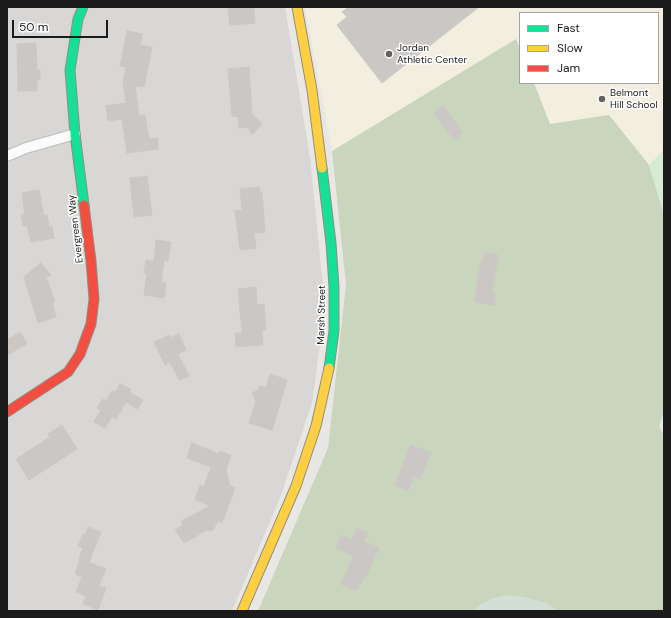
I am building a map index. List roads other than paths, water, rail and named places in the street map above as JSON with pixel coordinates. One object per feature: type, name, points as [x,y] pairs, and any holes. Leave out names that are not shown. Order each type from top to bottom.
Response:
[{"type":"street","name":"Evergreen Way","points":[[7,412],[68,372],[80,354],[91,324],[94,299],[92,261],[75,134],[70,70],[78,19],[83,7]]},
{"type":"street","name":"Marsh Street","points":[[242,611],[296,486],[316,426],[328,378],[334,331],[335,302],[331,243],[312,90],[297,7]]},
{"type":"street","points":[[7,156],[26,148],[75,134]]},
{"type":"place","name":"Jordan Athletic Center","points":[[389,54]]},
{"type":"place","name":"Belmont Hill School","points":[[602,99]]}]
